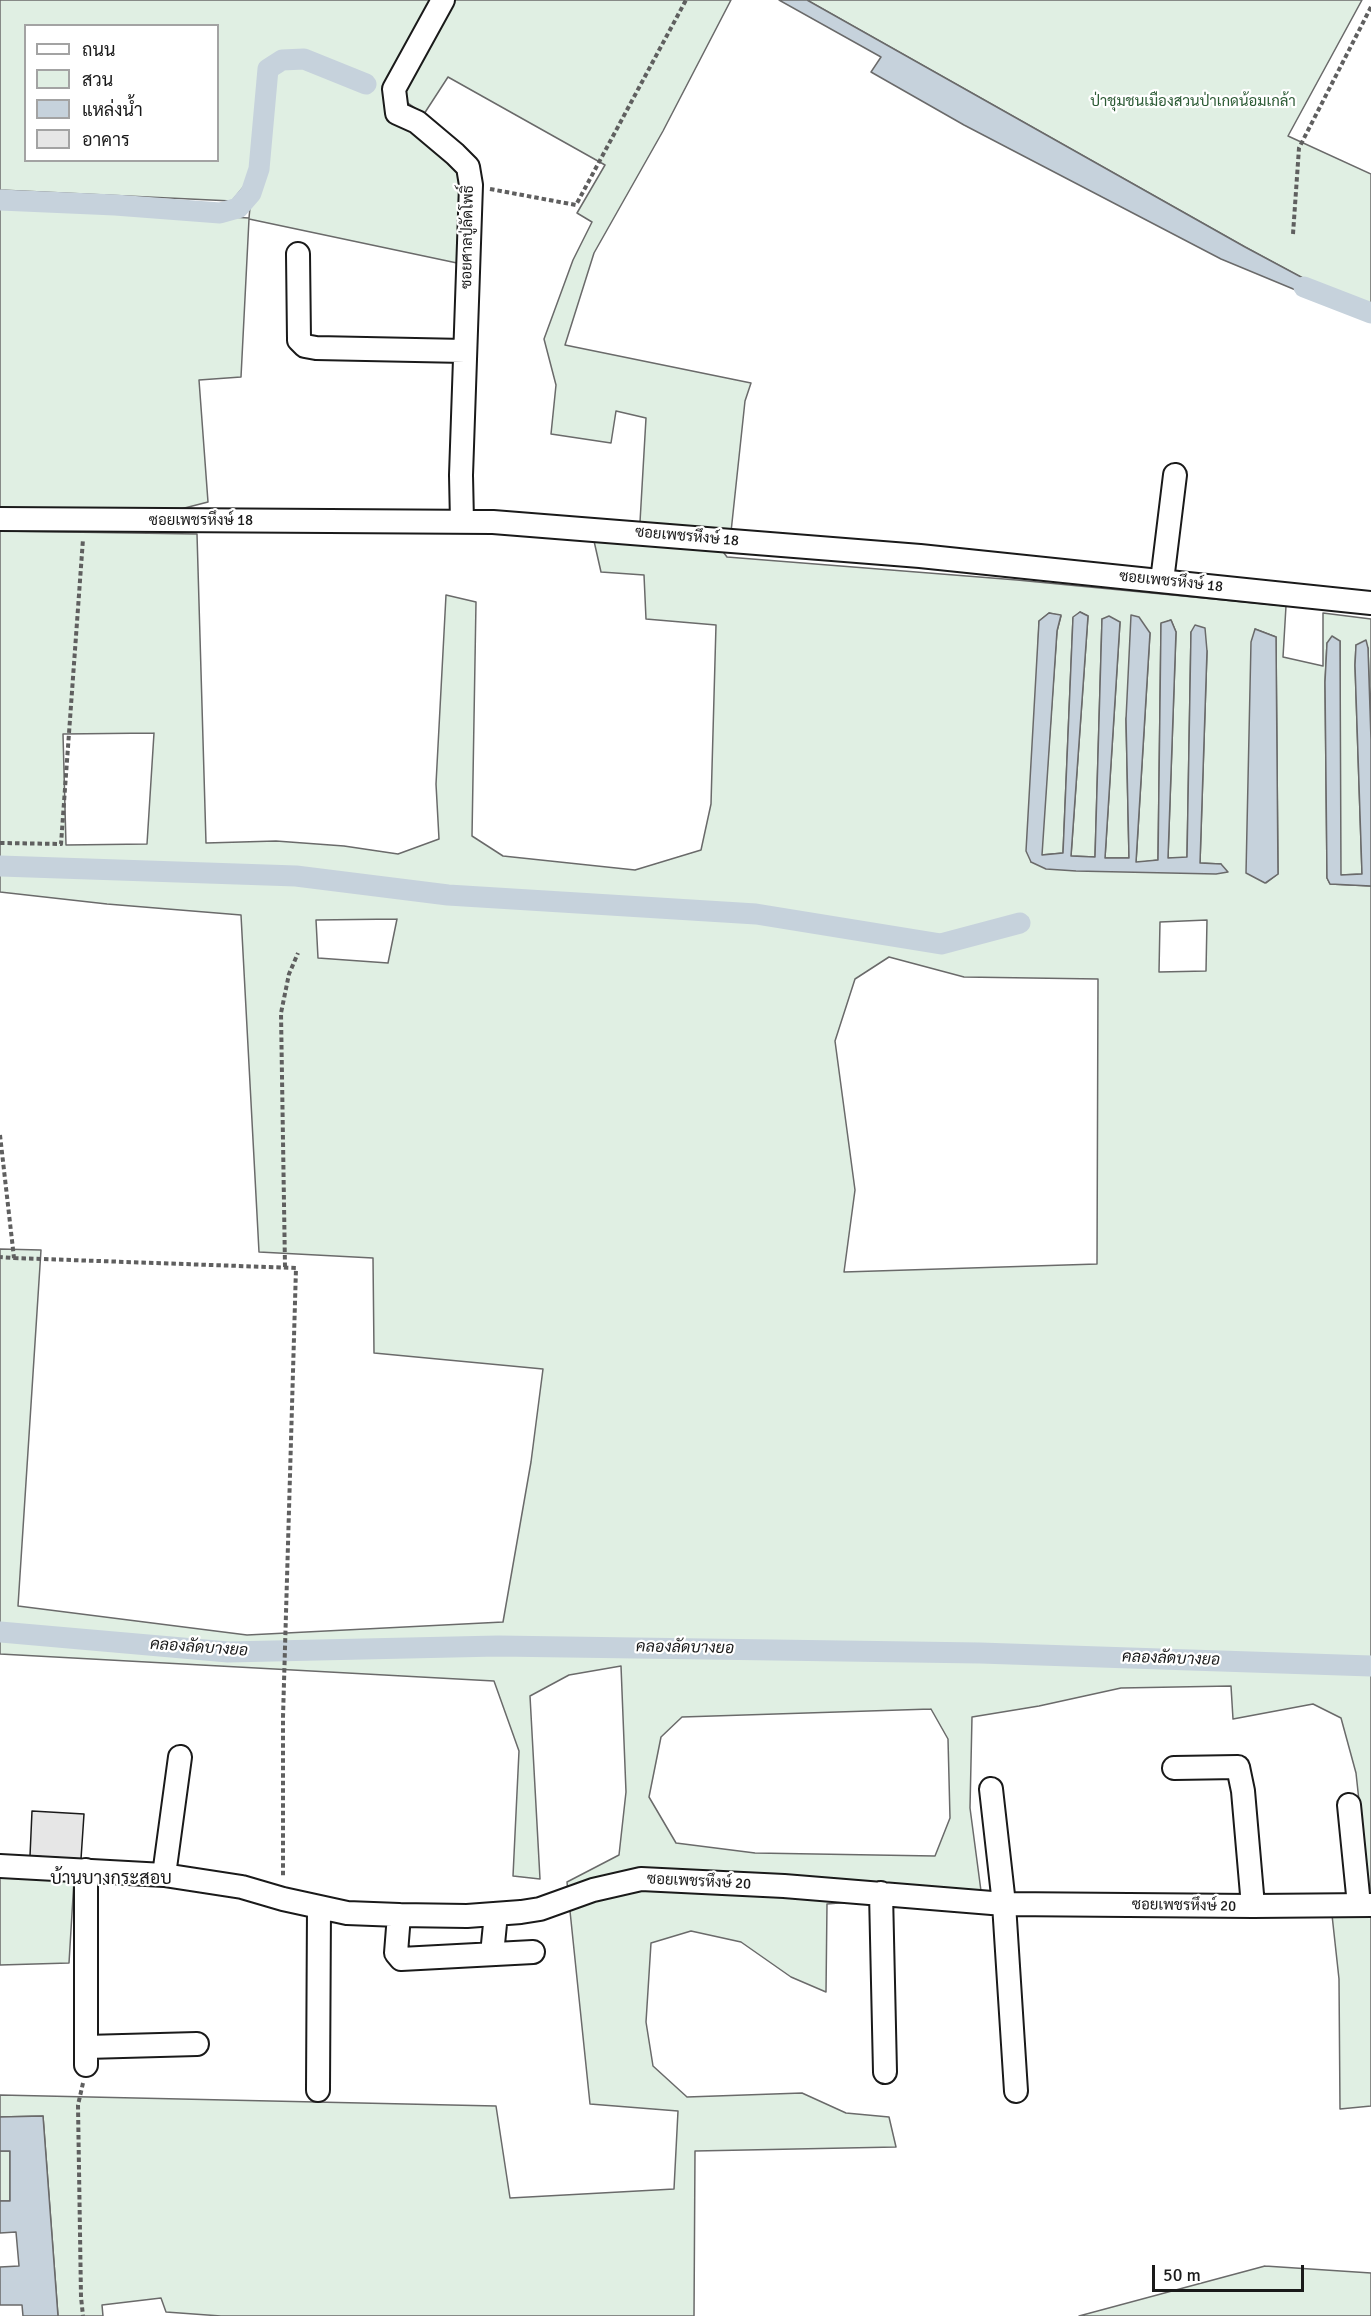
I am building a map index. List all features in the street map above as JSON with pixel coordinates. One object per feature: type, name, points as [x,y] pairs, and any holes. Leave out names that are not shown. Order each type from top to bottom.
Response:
[{"type":"street","name":"ซอยศาลปู่ลัดโพธิ์","points":[[443,0],[394,89],[397,113],[417,122],[455,154],[468,167],[471,185],[461,475],[462,522]]},
{"type":"street","points":[[298,254],[298,340],[305,346],[465,351]]},
{"type":"street","points":[[1162,581],[1176,475]]},
{"type":"street","name":"ซอยเพชรหึงษ์ 18","points":[[0,519],[493,522],[908,555],[1371,603]]},
{"type":"street","points":[[164,1875],[180,1757]]},
{"type":"street","points":[[1174,1768],[1238,1767],[1243,1791],[1253,1906]]},
{"type":"street","points":[[991,1789],[1004,1904],[1016,2091]]},
{"type":"street","points":[[1349,1805],[1365,1905]]},
{"type":"street","name":"ซอยเพชรหึงษ์ 20","points":[[0,1866],[164,1875],[242,1887],[347,1913],[399,1915],[468,1916],[540,1909],[592,1890],[641,1879],[881,1893],[1004,1904],[1365,1905]]},
{"type":"street","points":[[86,1870],[86,2056],[197,2044]]},
{"type":"street","points":[[881,1893],[885,2072]]},
{"type":"street","points":[[318,2090],[319,1907]]},
{"type":"street","points":[[492,1954],[496,1914]]},
{"type":"street","points":[[399,1915],[396,1953],[401,1959],[533,1952]]},
{"type":"path","points":[[471,185],[576,205],[686,0]]},
{"type":"path","points":[[1293,234],[1299,148],[1371,7]]},
{"type":"path","points":[[0,843],[61,844],[84,520]]},
{"type":"path","points":[[285,1267],[280,1013],[289,974],[297,953]]},
{"type":"path","points":[[0,1135],[14,1258]]},
{"type":"path","points":[[0,1257],[296,1268],[283,1717],[283,1899]]},
{"type":"path","points":[[83,2316],[78,2104],[86,2056]]},
{"type":"green space","points":[[0,0],[434,0],[385,98],[460,148],[457,263],[249,219],[241,377],[199,380],[208,502],[169,512],[0,508],[0,204],[249,218],[253,175],[232,201],[0,190]]},
{"type":"green space","points":[[451,0],[731,0],[663,131],[594,253],[565,345],[751,383],[745,401],[731,532],[640,522],[646,418],[616,411],[611,443],[551,434],[556,385],[544,339],[573,260],[592,222],[577,213],[605,165],[448,77],[424,114],[405,101],[405,82]]},
{"type":"green space","name":"ป่าชุมชนเมืองสวนป่าเกดน้อมเกล้า","points":[[807,0],[1362,0],[1288,136],[1371,174],[1371,315],[1245,247]]},
{"type":"green space","points":[[0,531],[197,534],[206,843],[276,841],[344,846],[398,854],[439,839],[436,784],[446,595],[476,602],[472,836],[503,856],[635,870],[701,850],[711,804],[716,625],[646,619],[644,575],[601,572],[594,541],[721,549],[727,557],[1017,580],[1286,606],[1283,657],[1323,666],[1323,613],[1371,619],[1371,739],[1368,648],[1356,645],[1355,665],[1362,874],[1340,875],[1340,641],[1327,643],[1325,682],[1327,878],[1330,884],[1371,886],[1371,1894],[1369,1894],[1356,1773],[1341,1718],[1313,1704],[1233,1719],[1231,1686],[1121,1688],[1039,1706],[972,1717],[970,1808],[981,1891],[827,1904],[826,1992],[791,1977],[741,1942],[691,1931],[651,1943],[646,2022],[653,2066],[687,2097],[802,2093],[846,2113],[889,2117],[896,2147],[695,2151],[694,2316],[221,2316],[166,2312],[161,2298],[102,2305],[103,2316],[58,2316],[43,2116],[0,2117],[0,2095],[496,2106],[510,2198],[674,2189],[678,2111],[590,2104],[567,1882],[619,1855],[626,1792],[621,1666],[569,1675],[530,1696],[540,1879],[513,1876],[519,1751],[494,1681],[0,1654],[0,1249],[41,1250],[18,1606],[247,1635],[503,1622],[531,1462],[543,1369],[374,1353],[373,1258],[259,1252],[241,915],[0,892]],"holes":[[[1080,612],[1088,616],[1071,856],[1095,857],[1102,619],[1120,622],[1105,858],[1129,858],[1126,719],[1150,633],[1136,863],[1158,860],[1161,624],[1171,620],[1176,632],[1168,858],[1187,858],[1191,632],[1207,651],[1200,863],[1221,864],[1031,862],[1039,621],[1049,613],[1061,616],[1057,631],[1041,855],[1063,853],[1073,618]],[[1255,629],[1276,637],[1278,874],[1266,883]],[[154,733],[147,844],[66,845],[63,734]],[[397,919],[388,963],[318,958],[316,920]],[[1207,920],[1206,971],[1159,972],[1160,922]],[[889,957],[964,977],[1098,979],[1097,1264],[844,1272],[855,1190],[835,1041],[855,979]],[[931,1709],[948,1739],[950,1818],[935,1856],[755,1853],[676,1843],[649,1797],[661,1737],[682,1717]]]},
{"type":"green space","points":[[0,1878],[74,1880],[69,1963],[0,1965]]},
{"type":"green space","points":[[1332,1915],[1371,1915],[1371,2106],[1340,2109],[1339,1979]]},
{"type":"green space","points":[[0,2151],[10,2151],[10,2201],[0,2201]]},
{"type":"green space","points":[[1265,2266],[1371,2273],[1371,2316],[1079,2316]]},
{"type":"water","points":[[779,0],[807,0],[1245,247],[1331,293],[1327,303],[1221,259],[964,125],[871,72],[881,57]]},
{"type":"water","points":[[1080,612],[1088,616],[1071,856],[1095,857],[1102,619],[1109,616],[1120,622],[1105,858],[1129,858],[1126,719],[1131,615],[1139,617],[1150,633],[1136,862],[1158,860],[1161,623],[1171,620],[1176,632],[1168,858],[1187,857],[1191,632],[1195,625],[1205,628],[1207,651],[1200,863],[1221,864],[1228,872],[1216,874],[1076,871],[1046,869],[1031,862],[1026,851],[1039,621],[1049,613],[1061,615],[1057,631],[1042,855],[1063,853],[1073,617]]},
{"type":"water","points":[[1255,629],[1276,637],[1278,874],[1265,883],[1246,873],[1251,642]]},
{"type":"water","points":[[1332,636],[1340,641],[1341,875],[1362,874],[1355,665],[1356,645],[1366,640],[1368,648],[1371,740],[1371,886],[1330,884],[1327,878],[1325,682],[1327,643]]},
{"type":"water","points":[[43,2116],[58,2316],[23,2316],[22,2305],[0,2305],[0,2267],[19,2266],[16,2232],[0,2233],[0,2201],[10,2201],[10,2151],[0,2151],[0,2117]]},
{"type":"building","points":[[32,1811],[84,1814],[81,1859],[30,1856]]},
{"type":"waterway","points":[[0,200],[220,213],[238,208],[251,193],[259,169],[268,69],[282,60],[304,59],[366,84]]},
{"type":"waterway","points":[[1304,287],[1371,313]]},
{"type":"waterway","points":[[0,866],[296,876],[448,895],[756,914],[941,944],[1020,923]]},
{"type":"waterway","name":"คลองลัดบางยอ","points":[[0,1632],[228,1652],[498,1646],[980,1653],[1371,1666]]},
{"type":"district","name":"บ้านบางกระสอบ","points":[[111,1879]]}]
